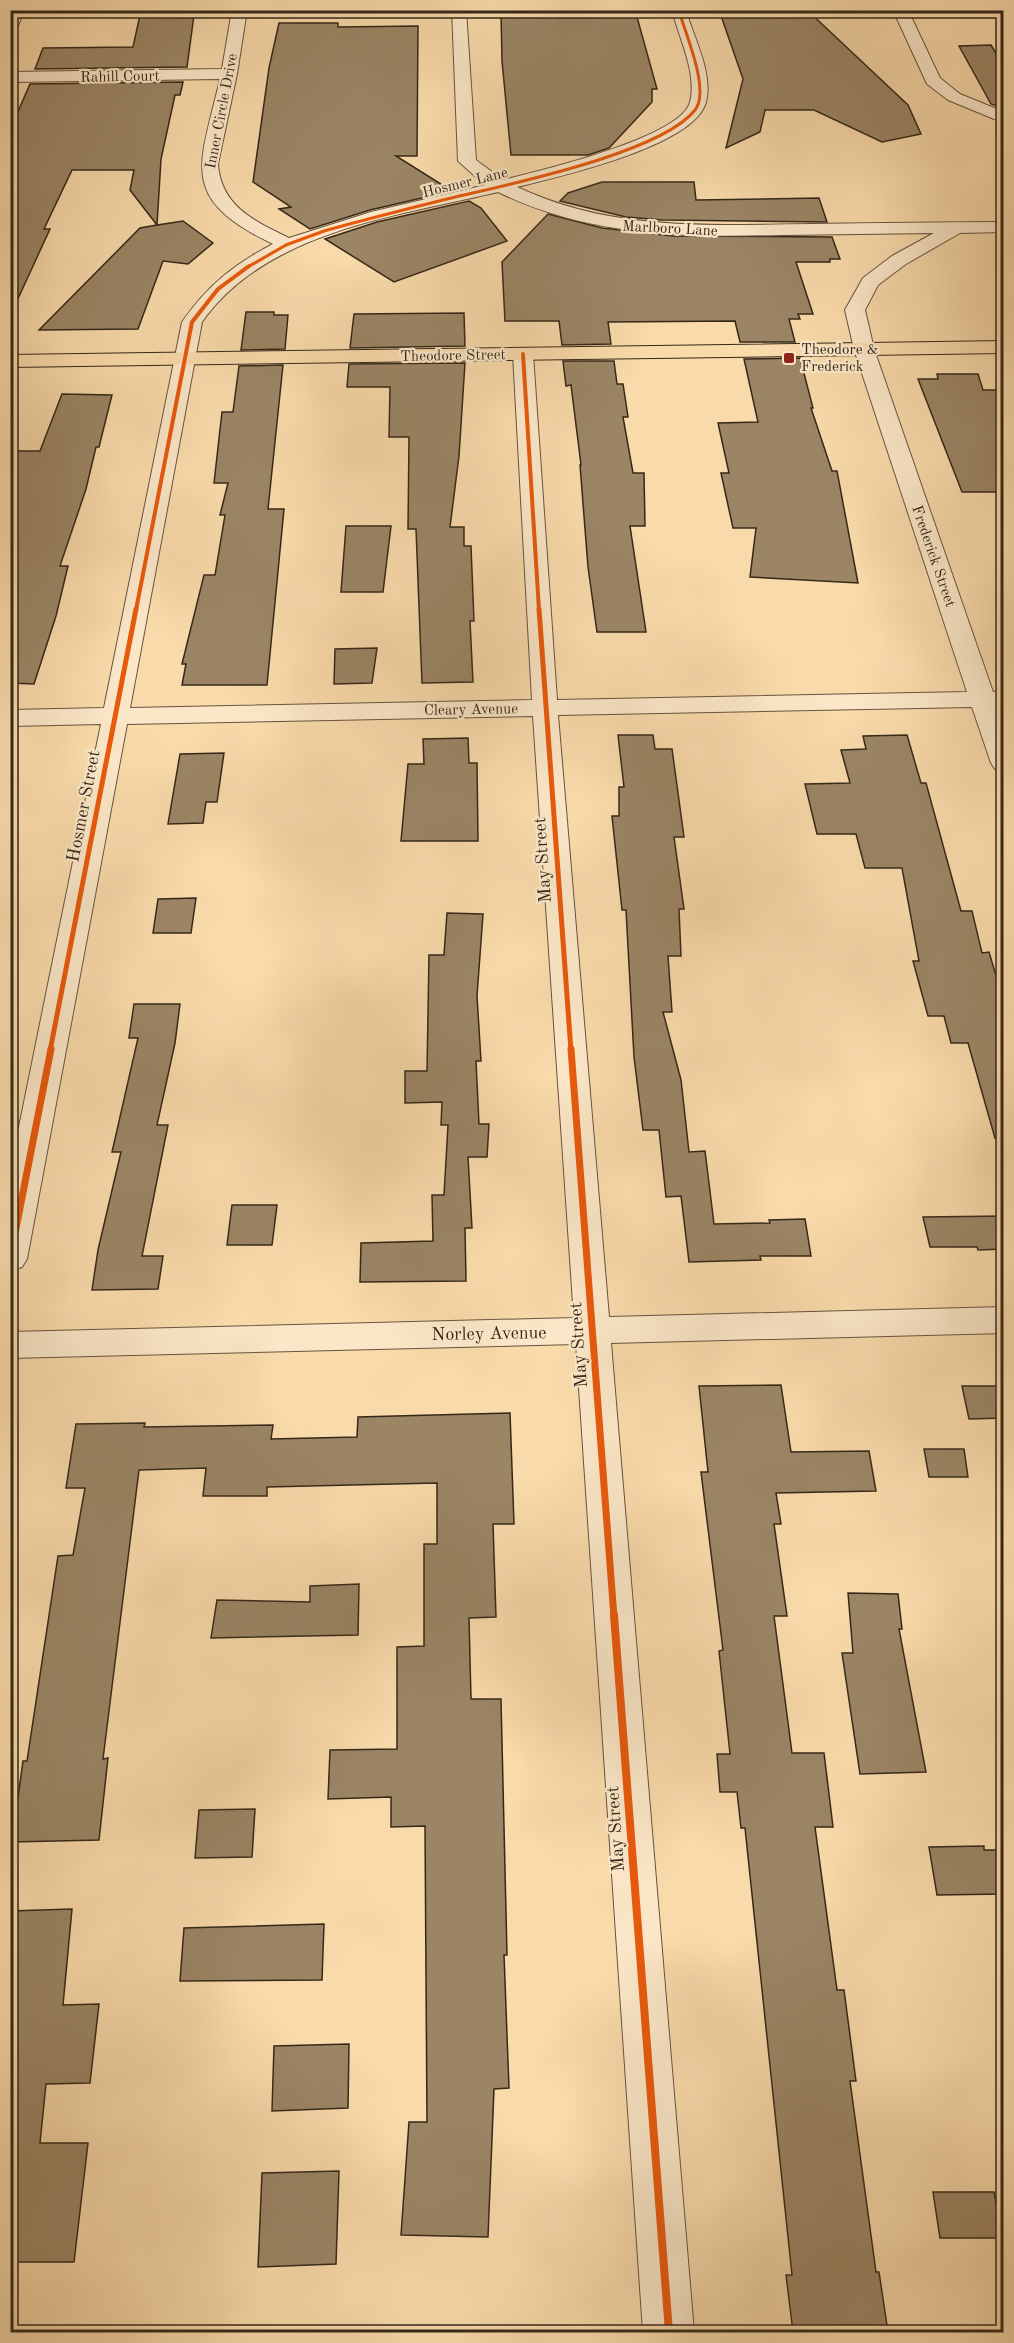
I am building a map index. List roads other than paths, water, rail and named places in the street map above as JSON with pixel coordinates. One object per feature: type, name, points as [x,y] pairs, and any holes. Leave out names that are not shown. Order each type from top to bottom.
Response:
[{"type":"main road","name":"Theodore Street","points":[[10,361],[1004,347]]},
{"type":"street","points":[[10,26],[17,10]]},
{"type":"street","name":"Inner Circle Drive","points":[[240,10],[229,74],[209,164],[210,183],[226,205],[240,217],[287,244]]},
{"type":"street","name":"Marlboro Lane","points":[[459,10],[466,160],[476,172],[541,206],[585,219],[631,228],[694,231],[1004,226]]},
{"type":"street","name":"Hosmer Lane","points":[[185,359],[192,322],[212,295],[245,269],[287,244],[356,222],[630,150],[661,138],[692,116],[700,99],[700,86],[681,17],[683,10]]},
{"type":"street","points":[[900,10],[933,81],[954,97],[1004,118]]},
{"type":"street","name":"Rahill Court","points":[[10,77],[229,74]]},
{"type":"street","name":"Frederick Street","points":[[957,227],[899,260],[870,282],[855,310],[864,349],[993,699],[1004,764]]},
{"type":"street","name":"May Street","points":[[523,354],[545,708],[669,2332]]},
{"type":"street","name":"Hosmer Street","points":[[10,1259],[185,359]]},
{"type":"street","name":"Cleary Avenue","points":[[10,718],[993,699]]},
{"type":"street","name":"Norley Avenue","points":[[10,1345],[1004,1320]]},
{"type":"place","name":"Theodore & Frederick","points":[[789,358]]}]
